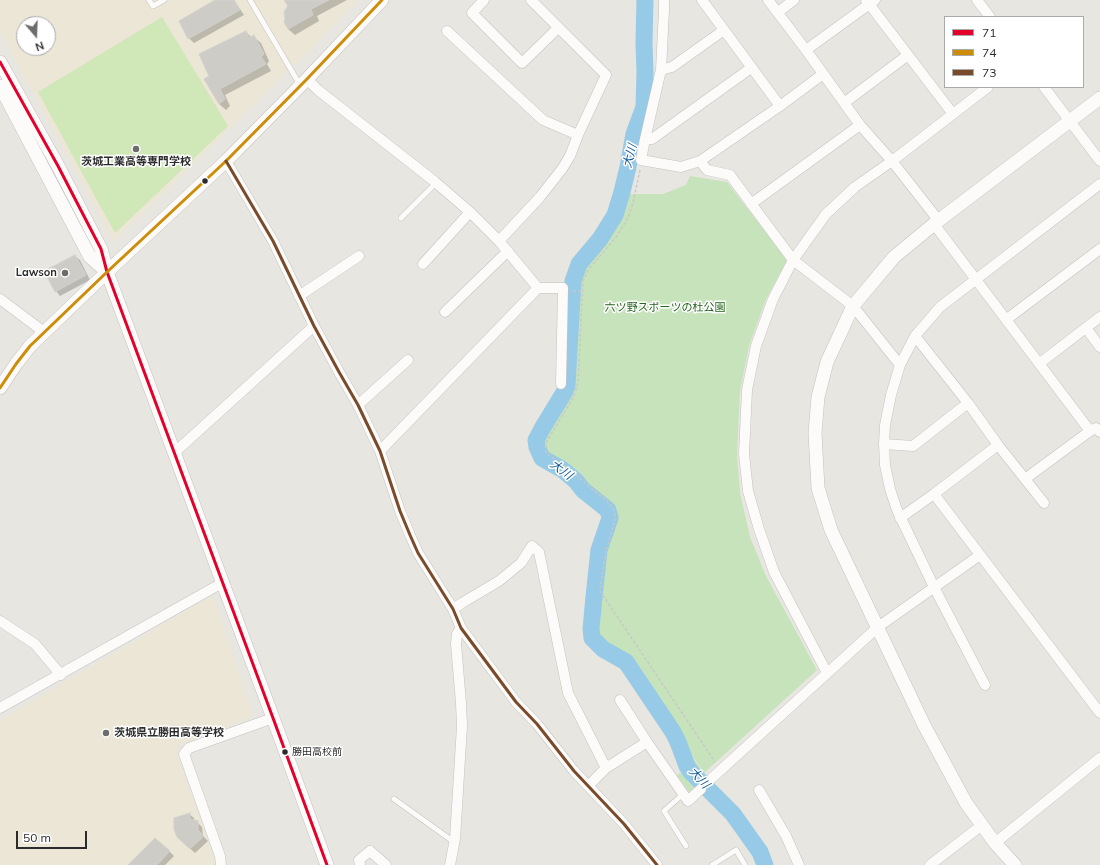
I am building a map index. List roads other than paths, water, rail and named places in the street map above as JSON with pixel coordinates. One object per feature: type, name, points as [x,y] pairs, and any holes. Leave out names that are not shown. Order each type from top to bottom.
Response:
[{"type":"street","points":[[0,388],[30,346],[226,161],[304,83],[382,0]]},
{"type":"street","points":[[484,0],[472,13],[522,64],[558,28]]},
{"type":"street","points":[[499,241],[540,197],[562,169],[570,156],[578,135],[606,75],[531,0]]},
{"type":"street","points":[[664,0],[661,70],[645,139],[642,160],[681,167],[700,161],[780,106],[823,74]]},
{"type":"street","points":[[768,0],[860,125],[892,161],[1007,320],[1095,432],[1025,479]]},
{"type":"street","points":[[778,12],[794,0]]},
{"type":"street","points":[[977,0],[989,16]]},
{"type":"street","points":[[705,1],[751,68],[780,106]]},
{"type":"street","points":[[806,50],[870,1],[908,55],[953,114]]},
{"type":"street","points":[[661,70],[672,67],[724,30]]},
{"type":"street","points":[[447,31],[543,120],[578,135]]},
{"type":"street","points":[[844,103],[908,55]]},
{"type":"street","points":[[0,62],[58,166],[101,249],[107,272],[273,718],[326,865]]},
{"type":"street","points":[[645,139],[652,139],[751,68]]},
{"type":"street","points":[[304,83],[318,90],[436,183],[470,212],[508,251],[538,288]]},
{"type":"street","points":[[0,88],[90,257],[107,272]]},
{"type":"street","points":[[827,673],[774,572],[748,491],[744,454],[747,390],[756,346],[773,299],[793,260],[826,214],[855,187],[892,161],[987,88]]},
{"type":"street","points":[[1045,88],[1100,161]]},
{"type":"street","points":[[1015,865],[995,843],[966,803],[924,725],[831,530],[818,488],[815,433],[818,397],[827,362],[853,306],[894,257],[937,222],[1100,98]]},
{"type":"street","points":[[751,204],[860,125]]},
{"type":"street","points":[[226,161],[273,241],[314,326],[358,405],[380,451],[400,511],[418,553],[453,609],[461,628],[516,702],[537,724],[574,771],[624,824],[657,865]]},
{"type":"street","points":[[700,161],[707,170],[730,175],[793,260],[853,306],[900,365]]},
{"type":"street","points":[[985,685],[934,587],[897,510],[885,465],[885,426],[891,395],[900,365],[915,336],[940,307],[1100,184]]},
{"type":"street","points":[[423,264],[470,212]]},
{"type":"street","points":[[1007,320],[1100,249]]},
{"type":"street","points":[[445,312],[508,251]]},
{"type":"street","points":[[299,296],[359,256]]},
{"type":"street","points":[[380,451],[538,288],[563,288],[560,384]]},
{"type":"street","points":[[0,299],[44,332]]},
{"type":"street","points":[[1040,363],[1100,317]]},
{"type":"street","points":[[174,453],[314,326]]},
{"type":"street","points":[[1086,328],[1100,347]]},
{"type":"street","points":[[915,336],[1044,503]]},
{"type":"street","points":[[358,405],[408,360]]},
{"type":"street","points":[[884,444],[913,446],[968,403]]},
{"type":"street","points":[[900,518],[998,445]]},
{"type":"street","points":[[934,494],[1100,713]]},
{"type":"street","points":[[453,609],[499,582],[520,563],[532,546],[539,552],[568,693],[606,768]]},
{"type":"street","points":[[712,778],[878,627],[980,555]]},
{"type":"street","points":[[0,708],[222,584]]},
{"type":"street","points":[[0,621],[35,644],[61,675]]},
{"type":"street","points":[[450,865],[455,843],[462,726],[456,644],[457,634],[461,628]]},
{"type":"street","points":[[620,700],[688,801],[701,789]]},
{"type":"street","points":[[221,865],[218,850],[184,754],[189,748],[273,718]]},
{"type":"street","points":[[588,786],[606,768],[647,742]]},
{"type":"street","points":[[995,843],[1100,758]]},
{"type":"street","points":[[759,790],[786,836],[799,865]]},
{"type":"street","points":[[930,865],[982,825]]},
{"type":"street","points":[[360,865],[359,860],[370,851],[386,865]]},
{"type":"lane","points":[[149,0],[153,6],[164,0]]},
{"type":"lane","points":[[250,0],[304,83]]},
{"type":"lane","points":[[401,218],[436,183]]},
{"type":"lane","points":[[683,794],[664,811],[686,846]]},
{"type":"lane","points":[[394,799],[455,843]]},
{"type":"lane","points":[[712,865],[736,850],[744,865]]},
{"type":"waterway","name":"大川","points":[[645,0],[644,107],[634,134],[628,167],[615,215],[600,239],[579,264],[573,281],[567,385],[565,391],[536,440],[537,447],[542,458],[563,470],[576,481],[583,490],[608,510],[610,518],[599,550],[591,629],[592,638],[603,649],[626,662],[673,732],[691,772],[733,814],[760,852],[765,865]]},
{"type":"place","name":"茨城工業高等専門学校","points":[[136,149]]},
{"type":"place","name":"Lawson","points":[[65,273]]},
{"type":"place","name":"茨城県立勝田高等学校","points":[[106,733]]},
{"type":"place","name":"勝田高校前","points":[[285,752]]},
{"type":"park label","name":"六ツ野スポーツの杜公園","points":[[665,308]]}]
